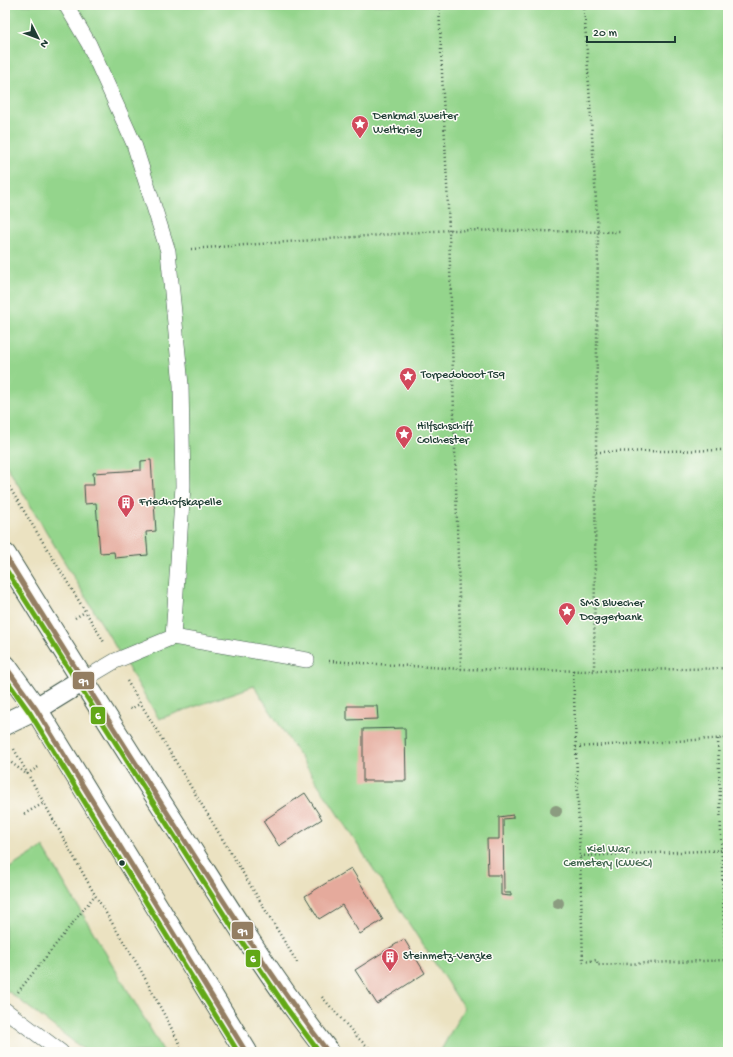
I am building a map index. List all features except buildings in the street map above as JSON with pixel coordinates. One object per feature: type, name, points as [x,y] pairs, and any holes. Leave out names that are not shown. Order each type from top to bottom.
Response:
[{"type":"main road","points":[[5,555],[82,680],[255,951],[311,1031],[328,1052]]},
{"type":"main road","points":[[5,666],[36,709],[246,1052]]},
{"type":"main road","points":[[5,724],[36,709],[82,680]]},
{"type":"lane","points":[[66,5],[89,44],[134,144],[168,250],[181,384],[183,486],[173,637]]},
{"type":"lane","points":[[82,680],[115,661],[173,637],[307,660]]},
{"type":"lane","points":[[5,1010],[61,1052]]},
{"type":"path","points":[[439,5],[449,230],[461,669]]},
{"type":"path","points":[[584,5],[598,232],[594,671]]},
{"type":"path","points":[[168,250],[449,230],[620,232]]},
{"type":"path","points":[[596,452],[728,450]]},
{"type":"path","points":[[5,480],[299,964]]},
{"type":"path","points":[[307,660],[461,669],[594,671],[728,668]]},
{"type":"path","points":[[573,670],[583,962],[597,960],[598,965],[727,960],[718,739]]},
{"type":"path","points":[[576,747],[728,738]]},
{"type":"path","points":[[12,746],[94,895],[139,967],[184,1052]]},
{"type":"path","points":[[5,758],[27,774]]},
{"type":"path","points":[[24,814],[44,803]]},
{"type":"path","points":[[580,856],[728,850]]},
{"type":"path","points":[[14,997],[94,895]]},
{"type":"path","points":[[320,994],[359,1039],[374,1052]]},
{"type":"green space","name":"Kiel War Cemetery (CWGC)","points":[[5,5],[728,5],[728,1052],[440,1052],[464,1008],[254,686],[159,719],[5,463]]},
{"type":"green space","points":[[43,847],[164,1052],[87,1052],[5,989],[5,871]]},
{"type":"transit line","name":"91","points":[[5,555],[204,871],[273,975],[328,1052]]},
{"type":"transit line","name":"6","points":[[5,568],[232,927],[285,1006],[319,1052]]},
{"type":"transit line","name":"91","points":[[5,666],[36,709],[246,1052]]},
{"type":"transit line","name":"6","points":[[5,678],[30,713],[238,1052]]},
{"type":"place","name":"Denkmal zweiter Weltkrieg","points":[[360,139]]},
{"type":"place","name":"Torpedoboot T59","points":[[408,391]]},
{"type":"place","name":"Hilfschschiff Colchester","points":[[404,449]]},
{"type":"place","name":"Friedhofskapelle","points":[[126,518]]},
{"type":"place","name":"SMS Bluecher Doggerbank","points":[[567,626]]},
{"type":"place","name":"Steinmetz-Venzke","points":[[390,972]]}]
